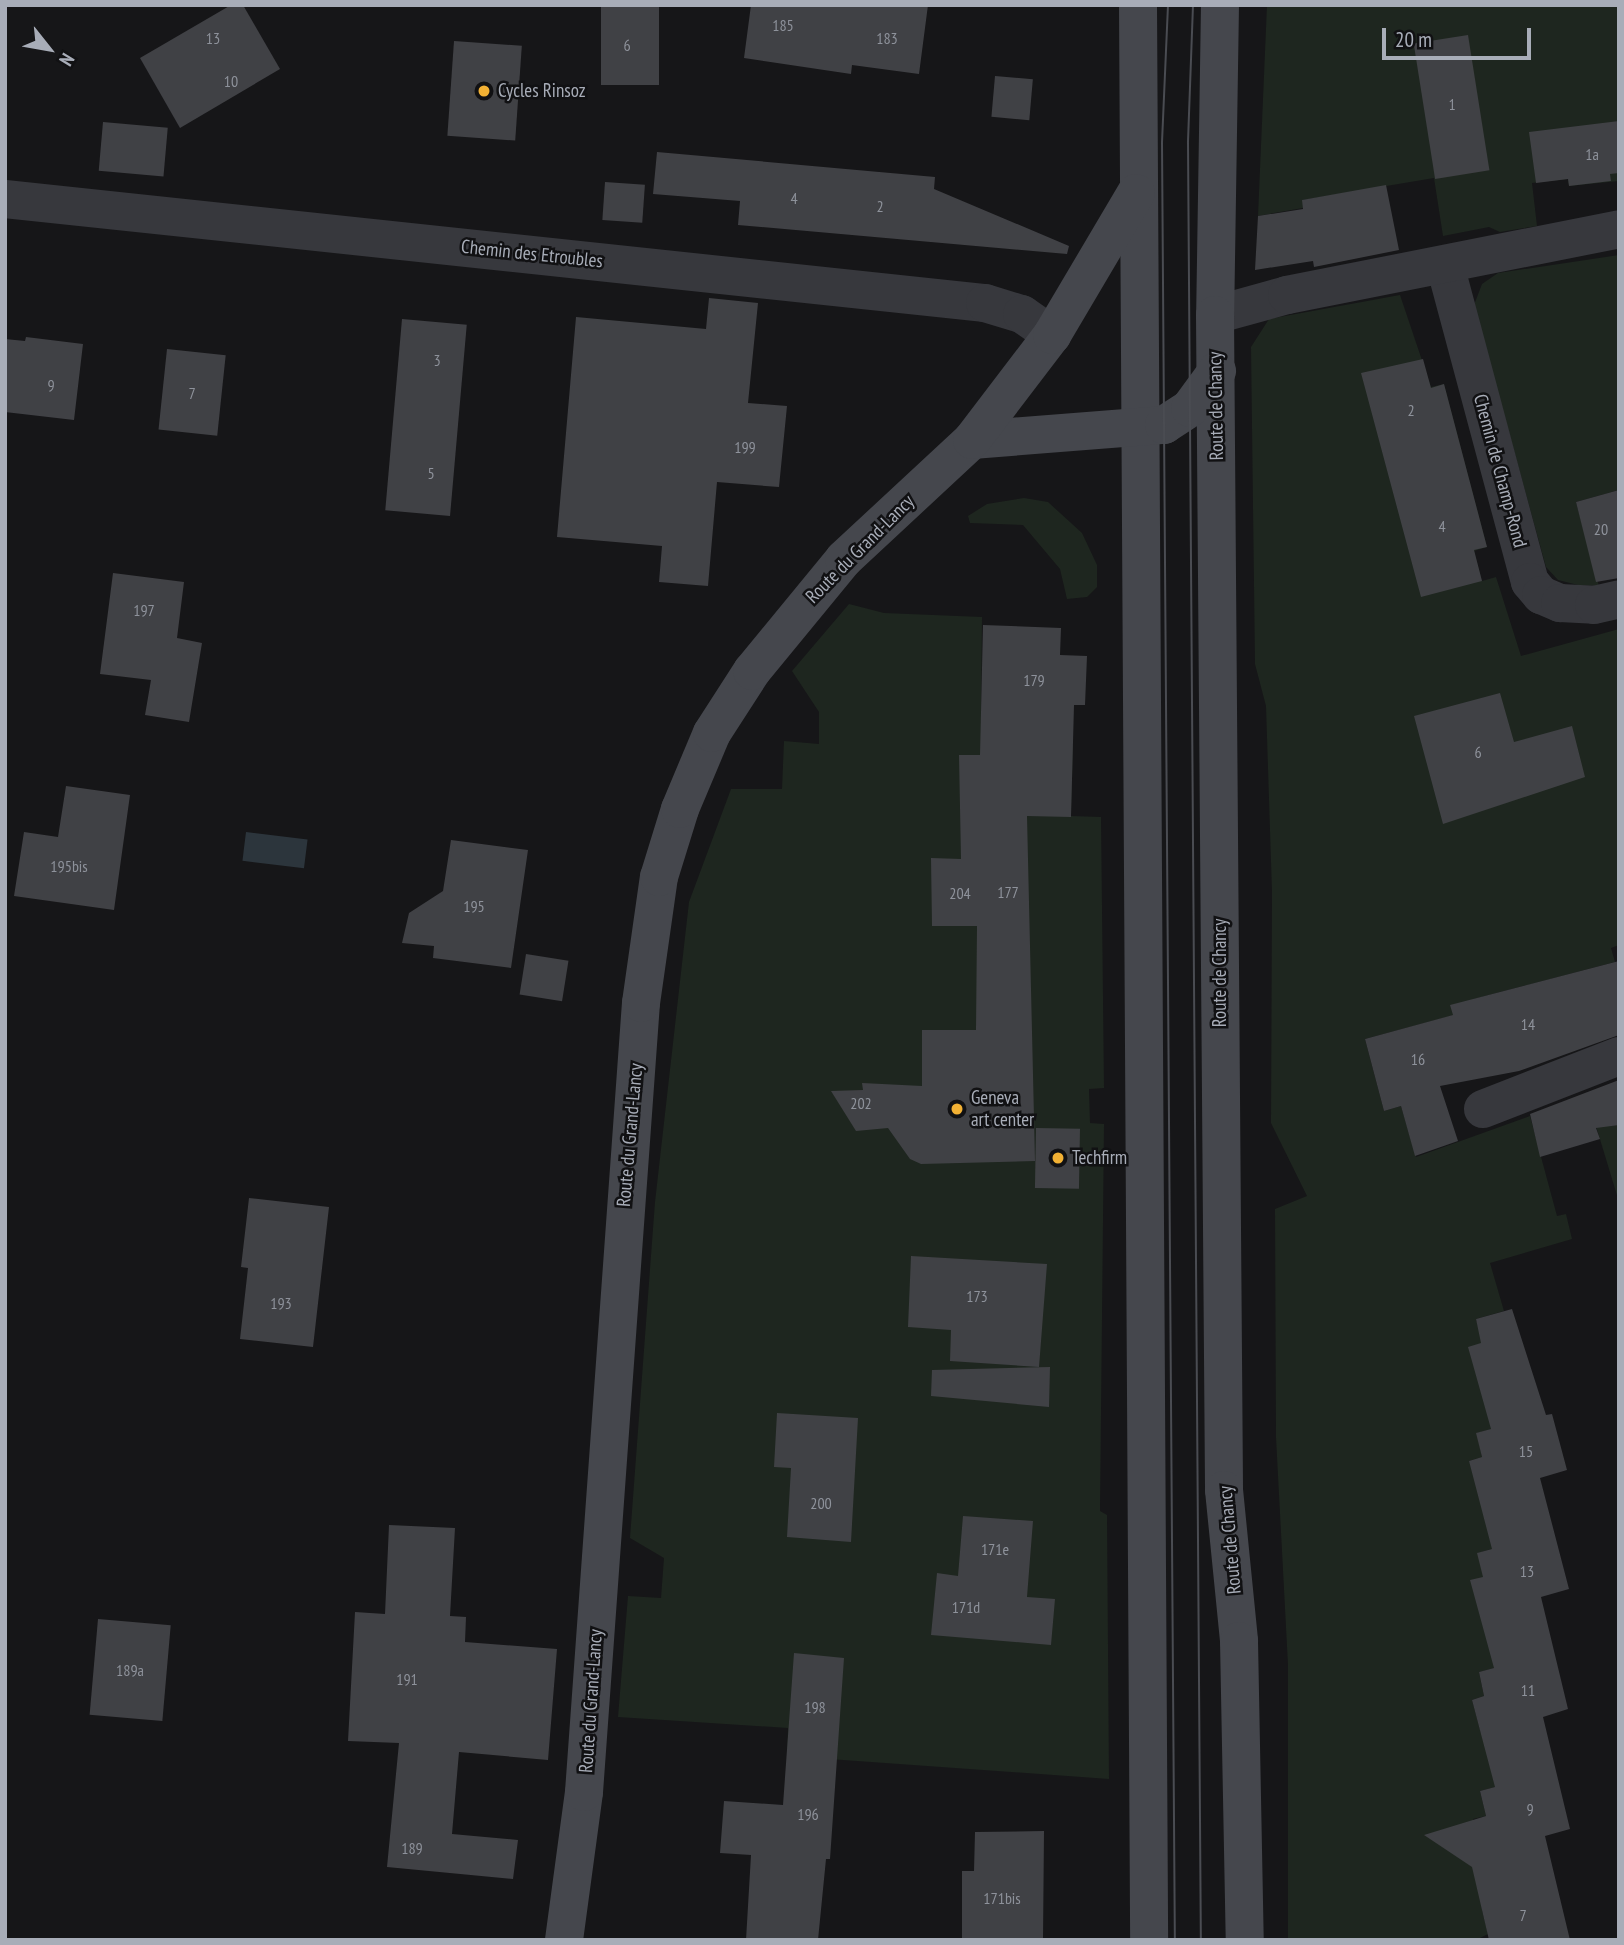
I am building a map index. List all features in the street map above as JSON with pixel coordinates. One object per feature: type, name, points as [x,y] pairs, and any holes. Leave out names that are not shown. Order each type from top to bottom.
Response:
[{"type":"main road","points":[[1138,5],[1149,1940]]},
{"type":"main road","name":"Route de Chancy","points":[[1220,5],[1214,315],[1217,371],[1224,1490],[1240,1655],[1245,1940]]},
{"type":"main road","name":"Route du Grand-Lancy","points":[[564,1940],[584,1792],[624,1200],[641,1003],[659,877],[697,763],[752,671],[844,559],[972,440],[1052,335],[1137,191]]},
{"type":"main road","points":[[972,440],[1139,430],[1177,419],[1203,394],[1217,371]]},
{"type":"main road","points":[[1022,375],[1020,408],[1031,436]]},
{"type":"street","name":"Chemin des Etroubles","points":[[5,199],[985,303],[1022,314],[1052,335]]},
{"type":"street","points":[[1214,315],[1287,295],[1619,229]]},
{"type":"street","name":"Chemin de Champ-Rond","points":[[1445,265],[1530,582],[1541,595],[1560,603],[1594,605],[1619,599]]},
{"type":"street","points":[[1483,1109],[1619,1056]]},
{"type":"shaded area","points":[[1267,5],[1619,5],[1619,181],[1569,186],[1568,179],[1532,183],[1537,226],[1500,232],[1489,227],[1443,236],[1434,178],[1303,200],[1303,208],[1258,216]]},
{"type":"shaded area","points":[[1619,255],[1619,490],[1576,502],[1599,586],[1578,585],[1558,580],[1546,567],[1474,305],[1482,284],[1498,273]]},
{"type":"shaded area","points":[[1400,295],[1431,387],[1444,384],[1487,547],[1474,551],[1482,581],[1496,577],[1521,656],[1619,629],[1619,945],[1611,948],[1615,962],[1474,999],[1477,1009],[1365,1039],[1384,1111],[1401,1106],[1416,1157],[1530,1116],[1557,1216],[1566,1214],[1572,1239],[1490,1263],[1504,1311],[1476,1319],[1507,1425],[1477,1433],[1482,1457],[1469,1461],[1509,1544],[1478,1553],[1511,1664],[1479,1672],[1484,1696],[1472,1700],[1481,1733],[1511,1783],[1480,1791],[1486,1816],[1473,1819],[1482,1852],[1482,1910],[1488,1934],[1476,1940],[1288,1940],[1288,1665],[1276,1437],[1275,1209],[1307,1196],[1271,1123],[1272,892],[1266,706],[1255,664],[1251,347],[1269,319]]},
{"type":"shaded area","points":[[1024,498],[1048,502],[1082,533],[1097,565],[1097,587],[1087,597],[1067,599],[1060,569],[1023,525],[970,523],[968,516],[987,504]]},
{"type":"shaded area","points":[[849,604],[884,613],[982,617],[981,726],[1073,745],[1071,816],[1101,817],[1104,1088],[1089,1089],[1090,1123],[1104,1124],[1100,1511],[1107,1515],[1109,1779],[787,1756],[788,1728],[618,1717],[628,1596],[661,1598],[664,1558],[630,1538],[655,1202],[689,902],[731,789],[782,789],[784,741],[819,744],[819,712],[792,671]]},
{"type":"shaded area","points":[[246,832],[308,840],[304,868],[242,861]]},
{"type":"shaded area","points":[[1619,1081],[1619,1202],[1586,1093]]},
{"type":"building","points":[[231,5],[243,5],[280,69],[180,128],[140,58]]},
{"type":"building","points":[[601,5],[659,5],[659,85],[601,85]]},
{"type":"building","points":[[751,5],[928,5],[919,74],[852,65],[851,74],[744,58]]},
{"type":"building","points":[[1468,35],[1489,170],[1435,179],[1414,44]]},
{"type":"building","name":"Cycles Rinsoz","points":[[454,41],[522,46],[515,141],[447,136]]},
{"type":"building","points":[[995,76],[1033,79],[1029,120],[991,117]]},
{"type":"building","points":[[1619,121],[1619,173],[1610,174],[1611,181],[1569,186],[1568,179],[1536,183],[1529,132]]},
{"type":"building","points":[[103,122],[168,128],[163,176],[99,171]]},
{"type":"building","points":[[657,152],[935,177],[934,189],[1069,246],[1067,254],[738,225],[740,201],[653,194]]},
{"type":"building","points":[[605,182],[645,185],[642,223],[602,220]]},
{"type":"building","points":[[1386,185],[1399,250],[1314,267],[1313,261],[1255,270],[1258,216],[1303,209],[1302,200]]},
{"type":"building","points":[[709,298],[758,303],[748,403],[787,406],[779,487],[717,482],[708,586],[659,582],[662,546],[557,537],[576,317],[706,329]]},
{"type":"building","points":[[402,319],[467,325],[450,516],[385,510]]},
{"type":"building","points":[[26,337],[83,344],[74,420],[5,412],[5,339],[25,341]]},
{"type":"building","points":[[167,349],[226,355],[217,436],[159,430]]},
{"type":"building","points":[[1423,359],[1431,388],[1444,384],[1487,547],[1474,550],[1482,581],[1421,597],[1361,373]]},
{"type":"building","points":[[1619,490],[1619,578],[1596,582],[1576,502]]},
{"type":"building","points":[[113,573],[184,582],[177,638],[202,643],[189,722],[145,715],[151,680],[100,674]]},
{"type":"building","points":[[983,625],[1061,628],[1060,655],[1087,656],[1085,705],[1074,705],[1071,817],[1027,816],[1035,1161],[921,1164],[910,1159],[888,1128],[856,1131],[831,1091],[863,1090],[862,1083],[922,1086],[922,1030],[976,1030],[977,926],[932,926],[931,858],[961,859],[959,755],[980,755]]},
{"type":"building","points":[[1500,693],[1514,742],[1572,726],[1585,777],[1443,824],[1414,716]]},
{"type":"building","points":[[66,786],[130,795],[114,910],[14,896],[24,832],[58,837]]},
{"type":"building","points":[[451,840],[528,850],[511,968],[433,958],[434,946],[402,943],[409,913],[443,891]]},
{"type":"building","points":[[526,954],[568,961],[562,1001],[520,994]]},
{"type":"building","points":[[1619,961],[1619,1035],[1519,1071],[1440,1086],[1458,1141],[1415,1156],[1401,1106],[1384,1111],[1365,1039],[1453,1015],[1450,1005]]},
{"type":"building","points":[[1619,1080],[1619,1125],[1596,1128],[1600,1139],[1540,1157],[1530,1114]]},
{"type":"building","name":"Techfirm","points":[[1036,1128],[1080,1129],[1079,1189],[1035,1188]]},
{"type":"building","points":[[249,1198],[329,1207],[313,1347],[240,1339],[248,1268],[241,1267]]},
{"type":"building","points":[[911,1256],[1047,1264],[1039,1367],[950,1361],[951,1330],[908,1327]]},
{"type":"building","points":[[1512,1309],[1546,1415],[1552,1414],[1567,1470],[1540,1478],[1569,1589],[1541,1597],[1568,1709],[1543,1717],[1570,1829],[1545,1836],[1570,1940],[1489,1940],[1472,1867],[1424,1835],[1486,1816],[1480,1791],[1495,1787],[1472,1700],[1484,1696],[1479,1672],[1494,1668],[1470,1580],[1483,1577],[1477,1553],[1492,1549],[1469,1461],[1482,1457],[1476,1433],[1491,1429],[1468,1347],[1481,1343],[1476,1319]]},
{"type":"building","points":[[1050,1367],[1049,1407],[931,1396],[932,1370]]},
{"type":"building","points":[[777,1413],[858,1418],[851,1542],[787,1537],[791,1468],[774,1467]]},
{"type":"building","points":[[963,1516],[1033,1521],[1027,1597],[1055,1599],[1051,1645],[931,1635],[937,1573],[958,1576]]},
{"type":"building","points":[[389,1525],[455,1528],[450,1616],[466,1617],[465,1642],[557,1649],[548,1760],[459,1752],[452,1834],[518,1840],[513,1879],[387,1867],[399,1743],[348,1741],[355,1612],[385,1614]]},
{"type":"building","points":[[98,1619],[171,1625],[162,1721],[90,1715]]},
{"type":"building","points":[[794,1653],[844,1658],[830,1859],[826,1859],[818,1940],[746,1940],[751,1855],[720,1853],[724,1801],[783,1805]]},
{"type":"building","points":[[1044,1831],[1043,1940],[962,1940],[962,1871],[974,1871],[975,1832]]},
{"type":"tram line","points":[[1168,5],[1162,143],[1175,1940]]},
{"type":"tram line","points":[[1193,5],[1188,143],[1201,1940]]},
{"type":"place","name":"Cycles Rinsoz","points":[[484,91]]},
{"type":"place","name":"Geneva art center","points":[[957,1109]]},
{"type":"place","name":"Techfirm","points":[[1058,1158]]}]
